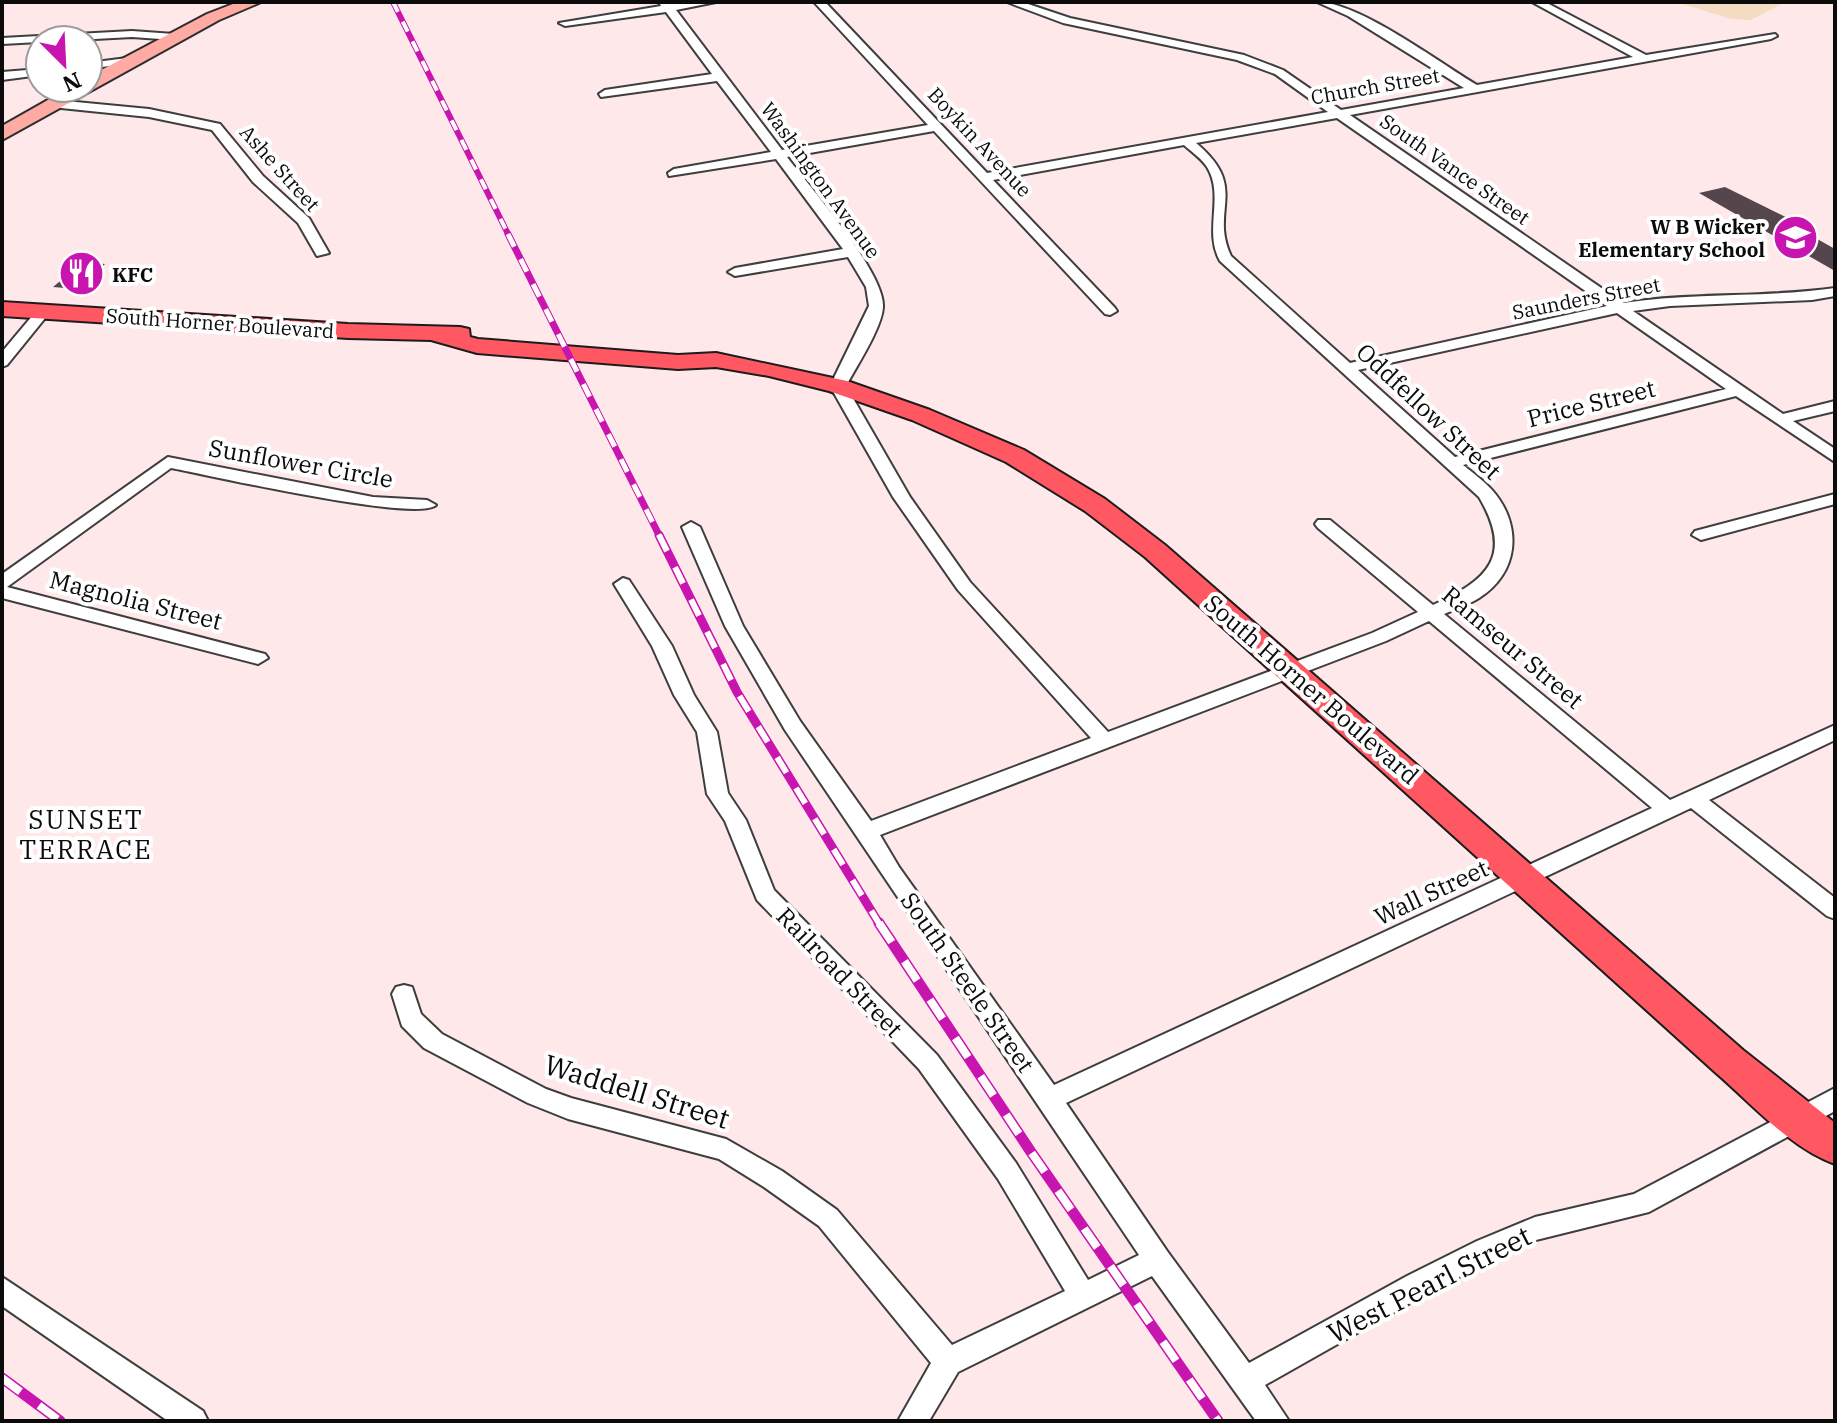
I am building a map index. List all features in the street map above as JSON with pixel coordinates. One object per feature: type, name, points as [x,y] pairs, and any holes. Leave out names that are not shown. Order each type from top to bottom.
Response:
[{"type":"main road","name":"South Horner Boulevard","points":[[2,309],[438,335],[477,346],[678,362],[716,360],[838,386],[960,430],[1059,481],[1155,551],[1798,1119],[1835,1146]]},
{"type":"street","points":[[104,75],[213,17],[253,2]]},
{"type":"street","points":[[565,23],[666,5],[711,2]]},
{"type":"street","name":"Boykin Avenue","points":[[819,2],[1110,311]]},
{"type":"street","name":"South Vance Street","points":[[1012,2],[1067,21],[1240,57],[1279,72],[1835,457]]},
{"type":"street","points":[[1322,2],[1374,27],[1475,89]]},
{"type":"street","points":[[1537,2],[1643,58]]},
{"type":"street","name":"Washington Avenue","points":[[666,5],[852,252],[873,287],[876,306],[838,386]]},
{"type":"street","points":[[2,41],[132,34],[174,37]]},
{"type":"street","name":"Church Street","points":[[986,177],[1771,36]]},
{"type":"street","points":[[104,64],[127,61]]},
{"type":"street","points":[[2,76],[24,74]]},
{"type":"street","points":[[605,94],[718,77]]},
{"type":"street","points":[[2,134],[55,104]]},
{"type":"street","name":"Ashe Street","points":[[55,104],[149,113],[216,127],[258,179],[304,221],[322,253]]},
{"type":"street","points":[[674,173],[938,127]]},
{"type":"street","name":"Oddfellow Street","points":[[867,831],[1103,739],[1379,637],[1473,594],[1495,574],[1505,553],[1499,516],[1486,494],[1225,258],[1217,246],[1220,202],[1215,168],[1188,142]]},
{"type":"street","points":[[735,272],[852,252]]},
{"type":"street","name":"Saunders Street","points":[[1347,368],[1620,309],[1707,299],[1763,300],[1835,292]]},
{"type":"street","points":[[2,362],[43,312]]},
{"type":"street","points":[[838,386],[902,497],[964,586],[1103,739]]},
{"type":"street","name":"Price Street","points":[[1454,462],[1740,390]]},
{"type":"street","points":[[1781,419],[1835,406]]},
{"type":"street","name":"Sunflower Circle","points":[[2,583],[168,462],[373,502],[427,505]]},
{"type":"street","points":[[1701,535],[1835,499]]},
{"type":"street","name":"Ramseur Street","points":[[1324,524],[1668,810]]},
{"type":"street","name":"South Steele Street","points":[[691,527],[734,626],[792,725],[1157,1260],[1274,1421]]},
{"type":"street","name":"Railroad Street","points":[[623,584],[662,646],[684,695],[707,732],[718,794],[735,820],[765,894],[928,1062],[1007,1171],[1082,1294]]},
{"type":"street","name":"Magnolia Street","points":[[2,592],[258,658]]},
{"type":"street","name":"Wall Street","points":[[1050,1099],[1835,732]]},
{"type":"street","points":[[1692,798],[1835,910]]},
{"type":"street","name":"Waddell Street","points":[[404,994],[410,1019],[433,1041],[537,1096],[568,1108],[726,1150],[773,1179],[828,1218],[948,1362]]},
{"type":"street","name":"West Pearl Street","points":[[1245,1381],[1524,1232],[1567,1220],[1613,1213],[1640,1204],[1835,1099]]},
{"type":"street","points":[[913,1421],[948,1362],[1157,1260]]},
{"type":"street","points":[[2,1290],[193,1421]]},
{"type":"shaded area","points":[[1676,2],[1785,2],[1751,20],[1731,19]]},
{"type":"building","name":"W B Wicker Elementary School","points":[[1725,187],[1802,225],[1796,227],[1835,249],[1835,271],[1699,193]]},
{"type":"building","name":"KFC","points":[[83,262],[105,264],[78,289],[53,287]]},
{"type":"railway","points":[[393,2],[509,235]]},
{"type":"railway","points":[[509,235],[659,536]]},
{"type":"railway","points":[[659,536],[737,692],[880,925]]},
{"type":"railway","points":[[879,923],[1031,1152],[1218,1421]]},
{"type":"railway","points":[[2,1378],[60,1421]]},
{"type":"place","name":"W B Wicker Elementary School","points":[[1796,238]]},
{"type":"place","name":"KFC","points":[[81,274]]},
{"type":"district","name":"SUNSET TERRACE","points":[[86,834]]}]
